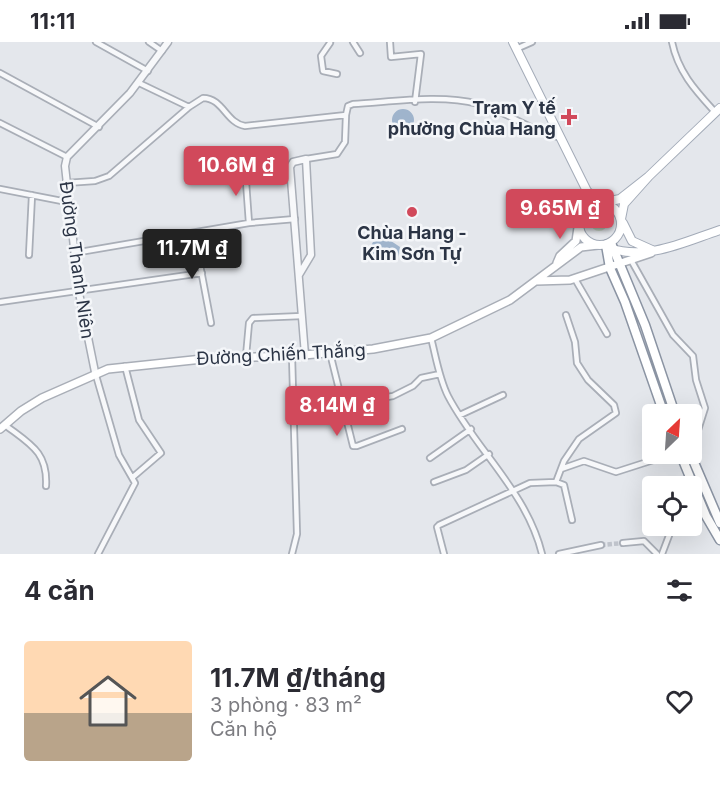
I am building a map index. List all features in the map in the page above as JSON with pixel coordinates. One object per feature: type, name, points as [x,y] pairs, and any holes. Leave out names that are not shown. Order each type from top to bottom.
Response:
[{"type":"highway","points":[[606,246],[645,325],[672,404]]},
{"type":"highway","points":[[615,266],[661,404]]},
{"type":"highway","points":[[693,464],[720,523]]},
{"type":"highway","points":[[702,507],[720,540]]},
{"type":"main road","points":[[514,45],[587,191],[602,203],[613,207],[632,241],[644,248],[656,251]]},
{"type":"main road","points":[[606,246],[620,234],[624,204],[649,176],[718,110]]},
{"type":"main road","points":[[581,217],[590,206],[620,200],[649,176]]},
{"type":"main road","points":[[587,191],[587,200],[581,217],[582,235],[606,246],[632,253],[656,251]]},
{"type":"main road","name":"Đường Chiến Thắng","points":[[557,263],[560,256],[576,241],[581,217]]},
{"type":"main road","points":[[536,281],[561,282],[575,279],[720,230]]},
{"type":"main road","name":"Đường Chiến Thắng","points":[[3,427],[35,402],[95,372],[126,366],[246,356],[292,356],[373,349],[431,338],[480,316],[536,281],[581,247],[606,246]]},
{"type":"street","points":[[96,42],[148,71]]},
{"type":"street","points":[[149,42],[162,51]]},
{"type":"street","name":"Đường Thanh Niên","points":[[95,372],[79,292],[67,202],[67,158],[139,83],[168,42]]},
{"type":"street","points":[[331,42],[321,56],[323,71],[336,74]]},
{"type":"street","points":[[353,42],[360,53]]},
{"type":"street","points":[[390,42],[391,57],[418,53],[422,57],[415,102]]},
{"type":"street","points":[[514,45],[532,42]]},
{"type":"street","points":[[672,42],[675,56],[687,81],[718,110]]},
{"type":"street","points":[[0,72],[99,127]]},
{"type":"street","points":[[139,83],[189,107]]},
{"type":"street","points":[[66,183],[94,181],[110,176],[189,107],[203,98],[209,98],[218,103],[231,120],[245,126],[346,115]]},
{"type":"street","points":[[305,355],[290,167],[293,162],[337,154],[345,142],[348,106],[462,100],[481,104],[534,131],[558,137]]},
{"type":"street","points":[[0,123],[67,158]]},
{"type":"street","points":[[299,275],[311,255],[306,159]]},
{"type":"street","points":[[245,168],[249,223]]},
{"type":"street","points":[[0,189],[67,202]]},
{"type":"street","points":[[29,255],[32,195]]},
{"type":"street","points":[[74,253],[249,223],[295,219]]},
{"type":"street","points":[[195,232],[211,323]]},
{"type":"street","points":[[631,260],[673,335],[693,356],[696,380],[705,408],[702,415]]},
{"type":"street","points":[[0,302],[202,273]]},
{"type":"street","points":[[575,279],[607,334]]},
{"type":"street","points":[[556,482],[579,439],[616,413],[614,405],[588,380],[577,363],[575,342],[566,315]]},
{"type":"street","points":[[246,356],[249,323],[253,318],[302,316]]},
{"type":"street","points":[[431,338],[440,374],[449,397],[513,491],[534,531],[542,554]]},
{"type":"street","points":[[330,353],[353,446],[402,429]]},
{"type":"street","points":[[292,356],[297,534],[292,554]]},
{"type":"street","points":[[126,366],[139,420],[161,453],[133,477]]},
{"type":"street","points":[[95,372],[119,455],[133,477],[134,489],[111,524],[98,554]]},
{"type":"street","points":[[370,400],[393,396],[413,386],[421,378],[440,374]]},
{"type":"street","points":[[460,414],[503,395]]},
{"type":"street","points":[[3,427],[40,455],[47,471],[46,486]]},
{"type":"street","points":[[430,458],[471,429]]},
{"type":"street","points":[[434,482],[466,470],[489,454]]},
{"type":"street","points":[[561,469],[584,460],[616,472],[642,464]]},
{"type":"street","points":[[444,554],[437,531],[439,525],[539,481],[564,484],[572,520]]},
{"type":"street","points":[[662,554],[669,536]]},
{"type":"street","points":[[623,543],[644,541],[657,554]]},
{"type":"street","points":[[559,554],[602,545]]},
{"type":"green space","points":[[599,215],[605,217],[607,223],[605,229],[599,231],[593,229],[591,223],[593,217]]},
{"type":"water","points":[[403,109],[413,116],[414,120],[407,130],[403,131],[393,124],[392,120],[399,110]]},
{"type":"water","points":[[388,239],[400,247],[398,257],[385,262],[373,259],[369,250],[373,242]]},
{"type":"tunnel","points":[[601,545],[623,543]]},
{"type":"place","name":"Trạm Y tế phường Chùa Hang","points":[[569,117]]},
{"type":"place","name":"Chùa Hang - Kim Sơn Tự","points":[[412,212]]}]
